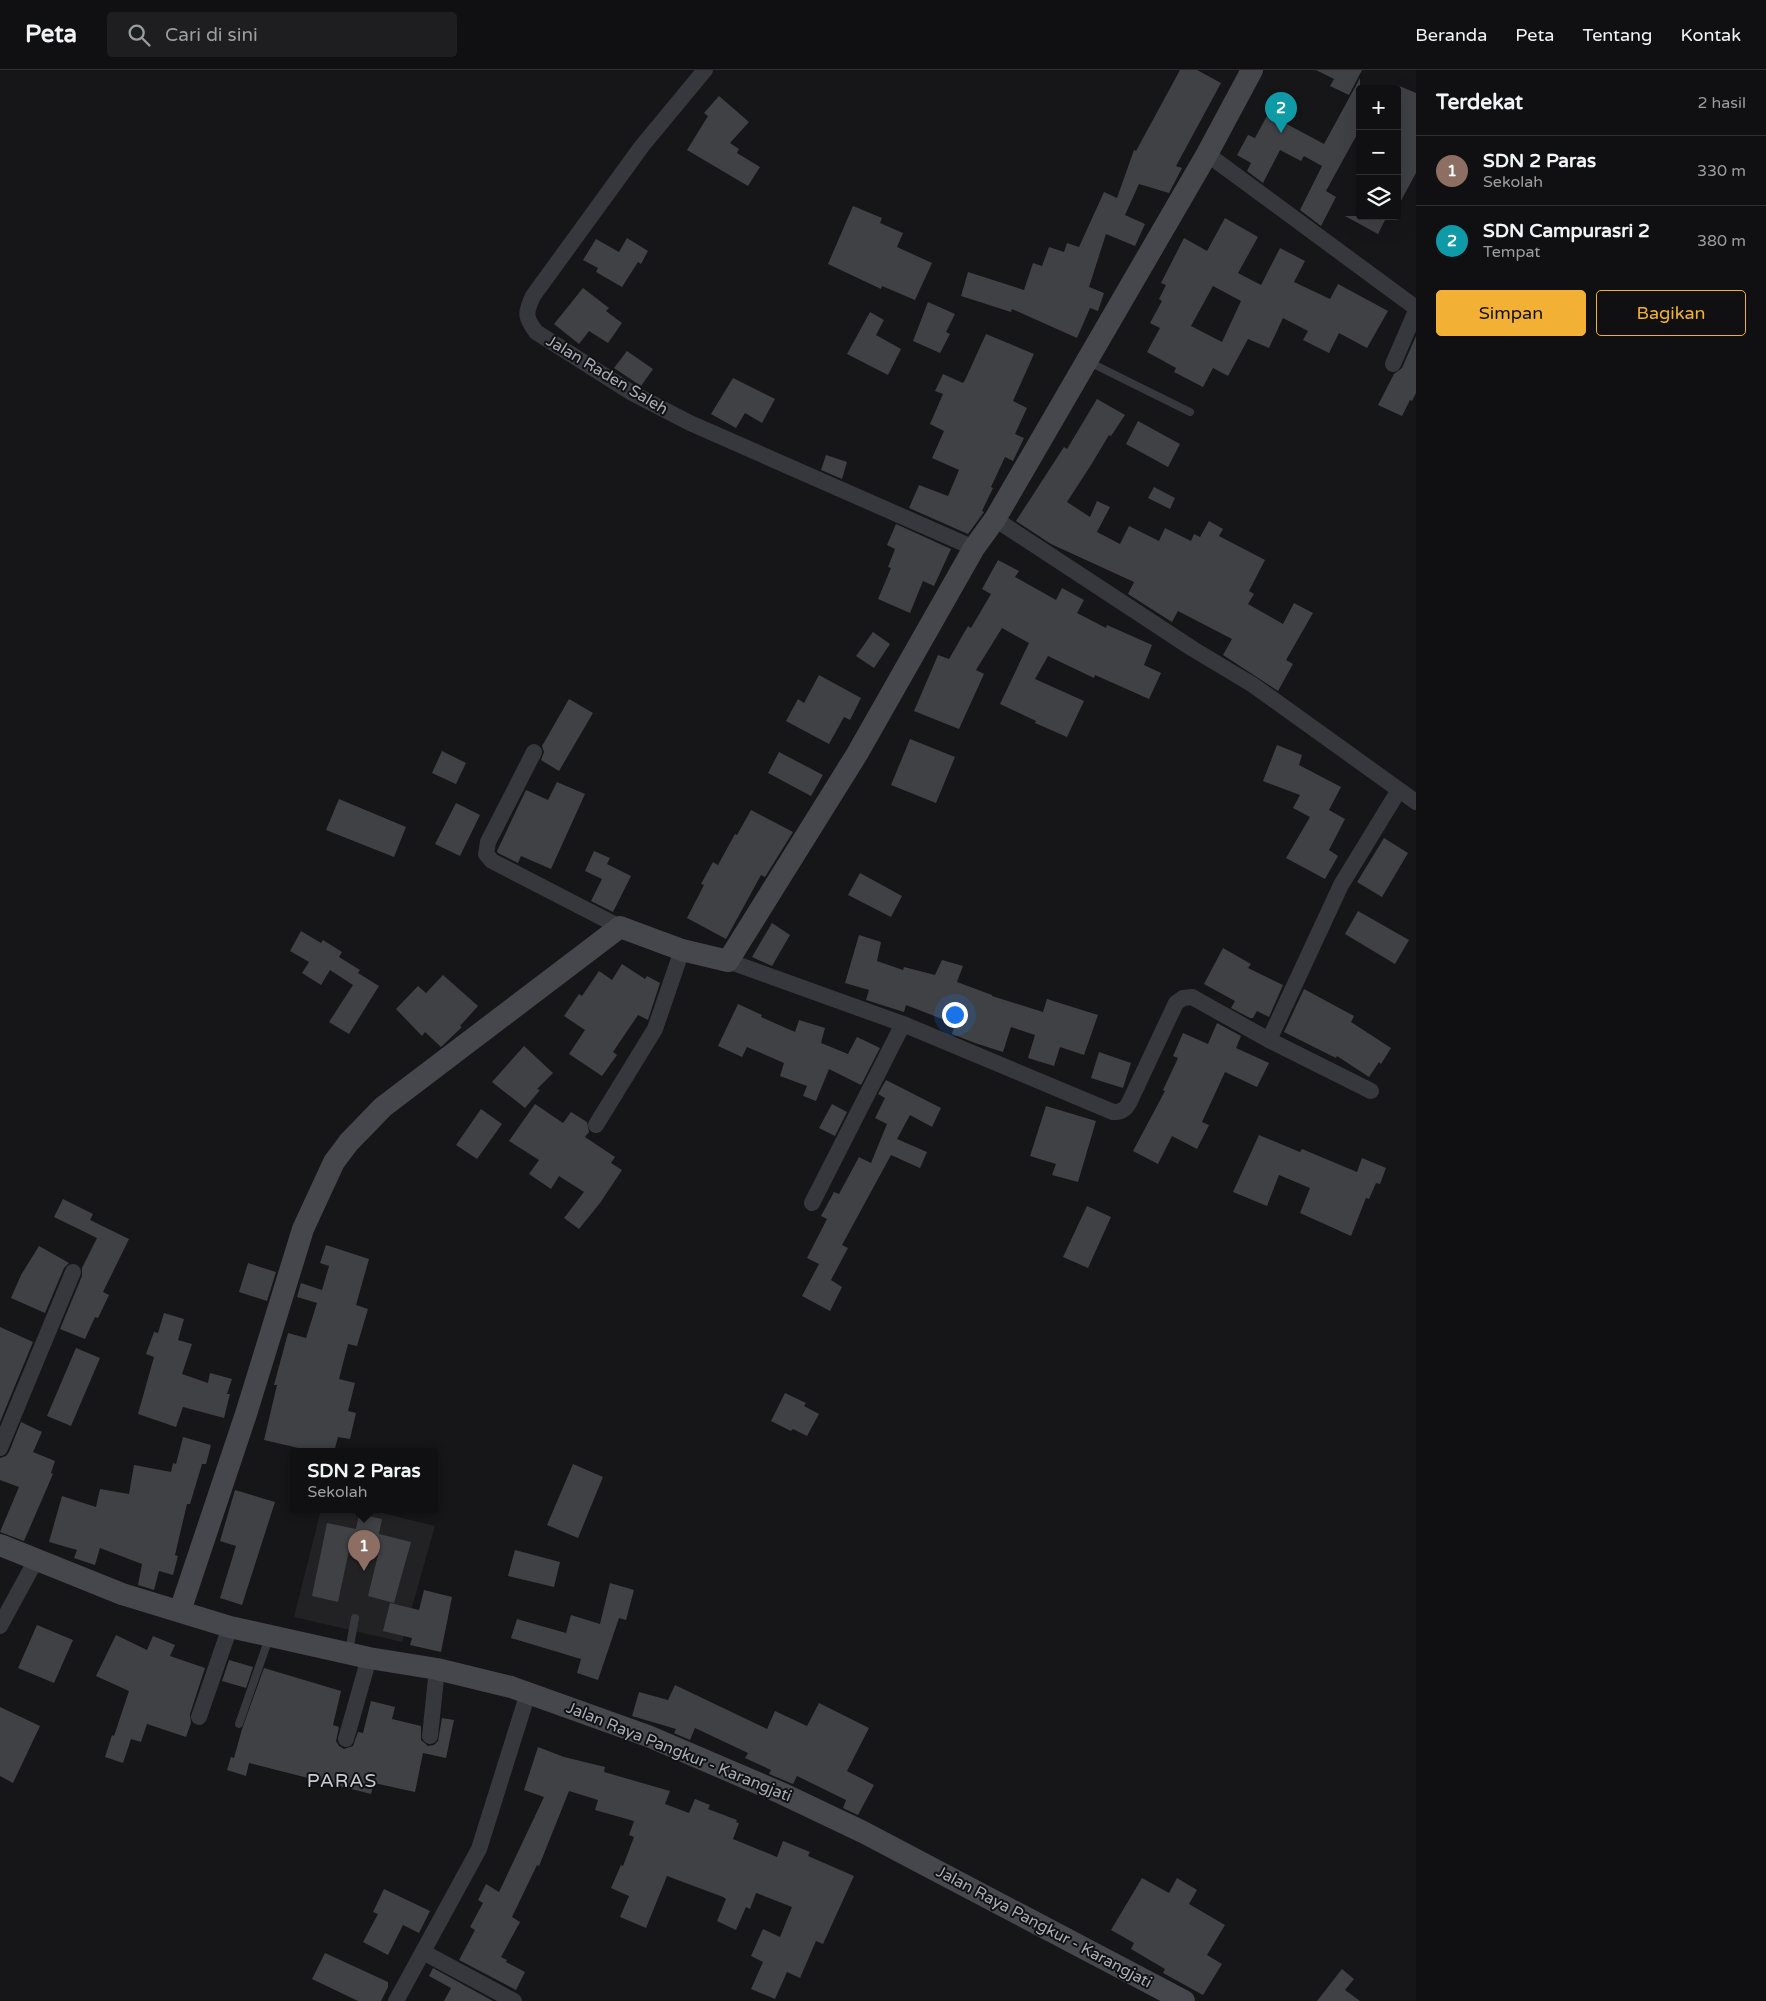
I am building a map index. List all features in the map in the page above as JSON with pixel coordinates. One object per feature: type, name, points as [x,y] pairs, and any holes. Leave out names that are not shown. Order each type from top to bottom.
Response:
[{"type":"street","name":"Jalan Raden Saleh","points":[[705,70],[642,146],[533,296],[526,313],[527,320],[536,332],[624,388],[690,424],[974,548]]},
{"type":"street","points":[[728,961],[857,754],[974,548],[994,519],[1207,154],[1252,70]]},
{"type":"street","points":[[1207,154],[1416,309],[1393,364]]},
{"type":"street","points":[[994,519],[1192,649],[1253,685],[1416,802]]},
{"type":"street","points":[[534,752],[488,842],[486,854],[492,861],[620,927],[682,950],[728,961],[903,1024],[1113,1112],[1120,1112],[1129,1103],[1176,1003],[1183,998],[1192,997],[1269,1040],[1371,1090]]},
{"type":"street","points":[[1269,1040],[1341,885],[1400,790]]},
{"type":"street","points":[[180,1611],[246,1414],[303,1229],[334,1162],[348,1142],[383,1107],[620,927]]},
{"type":"street","points":[[596,1125],[655,1029],[682,950]]},
{"type":"street","points":[[812,1203],[903,1024]]},
{"type":"street","points":[[0,1448],[73,1272]]},
{"type":"street","name":"Jalan Raya Pangkur - Karangjati","points":[[0,1545],[122,1594],[230,1627],[359,1656],[437,1669],[528,1693],[648,1736],[782,1793],[863,1832],[1184,2001]]},
{"type":"street","points":[[0,1626],[36,1560]]},
{"type":"street","points":[[199,1717],[230,1627]]},
{"type":"street","points":[[346,1739],[359,1656]]},
{"type":"street","points":[[430,1736],[437,1669]]},
{"type":"street","points":[[396,2001],[479,1849],[528,1693]]},
{"type":"street","points":[[422,1952],[514,2001]]},
{"type":"lane","points":[[1086,360],[1190,412]]},
{"type":"lane","points":[[355,1618],[359,1656]]},
{"type":"lane","points":[[239,1724],[270,1636]]},
{"type":"shaded area","points":[[320,1513],[382,1513],[435,1526],[402,1642],[294,1617]]},
{"type":"building","points":[[1180,70],[1197,70],[1221,83],[1176,166],[1182,168],[1169,193],[1139,184],[1125,215],[1145,224],[1135,246],[1106,234],[1089,287],[1104,293],[1098,311],[1090,308],[1077,338],[1012,309],[1011,312],[961,296],[968,272],[1024,290],[1033,263],[1042,266],[1049,247],[1064,252],[1067,243],[1079,247],[1104,192],[1117,198],[1134,150],[1136,151]]},
{"type":"building","points":[[1316,70],[1362,70],[1349,95],[1330,86],[1334,79]]},
{"type":"building","points":[[1356,85],[1356,136],[1326,191],[1336,197],[1321,226],[1300,210],[1322,166],[1304,156],[1301,161],[1280,150],[1263,183],[1247,171],[1251,163],[1237,155],[1248,135],[1255,138],[1268,114],[1324,144]]},
{"type":"building","points":[[1401,87],[1416,93],[1416,173],[1401,201]]},
{"type":"building","points":[[719,96],[749,122],[730,143],[739,149],[737,153],[760,167],[748,186],[687,150],[708,116],[704,113]]},
{"type":"building","points":[[853,206],[882,218],[880,223],[903,233],[897,247],[932,263],[915,300],[882,286],[881,289],[828,264]]},
{"type":"building","points":[[1345,216],[1356,216],[1356,220],[1385,220],[1378,234]]},
{"type":"building","points":[[1225,218],[1258,237],[1238,273],[1261,285],[1280,248],[1305,261],[1294,282],[1330,299],[1338,284],[1388,311],[1367,348],[1339,333],[1329,353],[1303,340],[1308,331],[1283,318],[1269,348],[1248,339],[1228,376],[1213,368],[1203,387],[1174,372],[1176,368],[1147,352],[1160,328],[1150,323],[1162,301],[1159,299],[1166,285],[1161,283],[1184,238],[1207,251]],"holes":[[[1213,286],[1241,301],[1222,342],[1191,326]]]},
{"type":"building","points":[[627,238],[648,251],[641,264],[638,262],[622,287],[596,272],[598,268],[583,260],[596,239],[619,252]]},
{"type":"building","points":[[583,288],[609,308],[606,311],[622,323],[608,343],[589,331],[579,344],[554,324]]},
{"type":"building","points":[[928,302],[955,314],[946,332],[950,334],[940,353],[913,341]]},
{"type":"building","points":[[870,312],[884,320],[876,335],[901,349],[888,375],[847,354]]},
{"type":"building","points":[[986,334],[1034,354],[1013,401],[1027,408],[1015,434],[1024,438],[1013,461],[1005,457],[991,487],[993,488],[982,511],[984,512],[968,534],[909,508],[919,485],[948,496],[959,470],[932,458],[944,431],[930,424],[943,394],[935,391],[943,374],[963,383]]},
{"type":"building","points":[[1416,336],[1416,393],[1402,416],[1378,405],[1394,374],[1402,368]]},
{"type":"building","points":[[627,351],[653,369],[641,386],[614,368]]},
{"type":"building","points":[[733,378],[775,399],[762,423],[745,413],[736,428],[711,414]]},
{"type":"building","points":[[1097,399],[1125,415],[1111,436],[1109,435],[1067,502],[1090,517],[1097,501],[1110,507],[1097,532],[1120,544],[1129,526],[1159,541],[1165,528],[1191,541],[1194,534],[1200,537],[1209,521],[1223,529],[1219,536],[1265,560],[1249,591],[1254,594],[1248,604],[1283,624],[1294,603],[1313,613],[1286,660],[1293,664],[1278,691],[1223,655],[1232,639],[1178,611],[1172,622],[1128,594],[1134,582],[1051,544],[1016,521],[1064,447],[1067,449]]},
{"type":"building","points":[[1138,421],[1180,444],[1168,467],[1126,444]]},
{"type":"building","points":[[826,455],[847,462],[842,479],[821,470]]},
{"type":"building","points":[[1154,487],[1175,498],[1170,509],[1148,498]]},
{"type":"building","points":[[896,524],[951,549],[934,586],[923,581],[910,613],[878,599],[891,568],[888,567],[895,549],[887,545]]},
{"type":"building","points":[[998,560],[1019,571],[1015,577],[1056,600],[1062,588],[1084,600],[1077,613],[1106,628],[1107,625],[1152,645],[1144,665],[1161,673],[1149,699],[1095,675],[1094,678],[1048,656],[1035,679],[1084,701],[1067,737],[1035,723],[1036,721],[1000,704],[1029,643],[1002,628],[976,670],[984,674],[959,729],[914,711],[938,655],[949,659],[968,626],[971,628],[991,594],[982,589]]},
{"type":"building","points":[[873,632],[890,644],[874,668],[856,656]]},
{"type":"building","points":[[819,675],[861,698],[850,720],[844,717],[829,744],[786,721],[798,699],[804,703]]},
{"type":"building","points":[[569,699],[593,713],[559,771],[541,760],[544,752],[542,746]]},
{"type":"building","points":[[910,739],[955,757],[936,803],[891,785]]},
{"type":"building","points":[[1277,745],[1302,755],[1299,765],[1341,787],[1329,810],[1345,819],[1329,850],[1338,856],[1325,879],[1286,858],[1310,817],[1293,808],[1300,795],[1263,781]]},
{"type":"building","points":[[442,751],[466,763],[456,784],[432,773]]},
{"type":"building","points":[[779,752],[823,775],[811,796],[768,773]]},
{"type":"building","points":[[557,782],[585,794],[551,869],[521,856],[518,863],[498,853],[497,851],[526,790],[548,800]]},
{"type":"building","points":[[339,799],[406,827],[394,857],[326,830]]},
{"type":"building","points":[[456,803],[480,815],[460,856],[435,844]]},
{"type":"building","points":[[751,810],[793,832],[765,877],[761,875],[726,939],[687,918],[704,885],[701,884],[713,862],[718,865]]},
{"type":"building","points":[[1384,838],[1408,853],[1382,897],[1357,882]]},
{"type":"building","points":[[594,851],[610,858],[607,864],[631,876],[613,912],[591,901],[602,879],[585,871]]},
{"type":"building","points":[[860,873],[902,896],[891,917],[848,895]]},
{"type":"building","points":[[1358,911],[1409,940],[1395,964],[1345,934]]},
{"type":"building","points":[[772,923],[790,935],[772,966],[752,957]]},
{"type":"building","points":[[301,931],[321,943],[323,940],[342,952],[339,957],[360,970],[358,973],[379,986],[349,1034],[329,1022],[353,985],[330,970],[321,985],[302,973],[309,962],[290,951]]},
{"type":"building","points":[[859,935],[881,942],[877,961],[903,970],[904,967],[935,975],[942,960],[963,966],[957,982],[992,996],[1043,1012],[1047,999],[1098,1015],[1084,1055],[1060,1047],[1054,1066],[1028,1058],[1035,1035],[1011,1027],[1003,1052],[952,1034],[955,1024],[906,1005],[904,1012],[866,1000],[869,990],[845,983]]},
{"type":"building","points":[[1223,948],[1251,964],[1248,968],[1283,985],[1269,1017],[1257,1011],[1253,1018],[1250,1018],[1231,1008],[1235,1001],[1204,984]]},
{"type":"building","points":[[622,964],[645,979],[647,976],[660,983],[648,1020],[638,1015],[613,1052],[617,1055],[602,1076],[569,1054],[585,1030],[564,1016],[579,994],[582,996],[599,971],[612,980]]},
{"type":"building","points":[[443,975],[478,1006],[460,1026],[462,1027],[441,1047],[425,1032],[422,1036],[396,1009],[418,986],[426,993]]},
{"type":"building","points":[[1304,989],[1354,1016],[1351,1022],[1391,1048],[1381,1064],[1379,1062],[1369,1077],[1337,1056],[1336,1058],[1284,1032]]},
{"type":"building","points":[[738,1004],[762,1015],[761,1017],[795,1032],[799,1020],[825,1028],[821,1043],[848,1054],[857,1037],[880,1048],[861,1085],[829,1069],[816,1101],[803,1096],[807,1086],[780,1076],[784,1063],[747,1047],[742,1057],[718,1046]]},
{"type":"building","points":[[1217,1023],[1241,1036],[1236,1048],[1269,1063],[1257,1087],[1225,1072],[1202,1122],[1209,1125],[1197,1149],[1172,1136],[1158,1164],[1133,1151],[1165,1091],[1163,1090],[1178,1058],[1173,1056],[1183,1033],[1208,1044]]},
{"type":"building","points":[[524,1046],[553,1073],[537,1089],[540,1090],[525,1108],[492,1082]]},
{"type":"building","points":[[1099,1052],[1131,1063],[1123,1088],[1091,1078]]},
{"type":"building","points":[[886,1080],[941,1108],[932,1127],[910,1115],[897,1139],[927,1152],[920,1168],[891,1155],[842,1245],[848,1248],[831,1280],[842,1287],[830,1311],[802,1296],[819,1264],[807,1258],[827,1219],[821,1216],[834,1192],[839,1194],[859,1157],[871,1163],[887,1124],[875,1118],[885,1098],[878,1094]]},
{"type":"building","points":[[535,1104],[563,1123],[571,1112],[587,1122],[589,1132],[585,1137],[615,1157],[611,1163],[622,1170],[600,1203],[579,1229],[564,1218],[584,1192],[559,1176],[551,1189],[529,1174],[539,1160],[509,1141]]},
{"type":"building","points":[[832,1104],[847,1112],[835,1136],[819,1128]]},
{"type":"building","points":[[1046,1106],[1096,1121],[1078,1182],[1052,1175],[1056,1164],[1030,1156]]},
{"type":"building","points":[[481,1109],[502,1124],[477,1159],[456,1145]]},
{"type":"building","points":[[1259,1135],[1300,1152],[1302,1149],[1357,1172],[1362,1158],[1386,1168],[1380,1184],[1376,1183],[1369,1199],[1366,1198],[1351,1236],[1300,1213],[1310,1188],[1279,1175],[1267,1206],[1233,1192]]},
{"type":"building","points":[[63,1199],[93,1214],[90,1220],[129,1239],[103,1292],[109,1295],[98,1318],[95,1317],[85,1339],[60,1329],[82,1276],[82,1268],[97,1238],[54,1217]]},
{"type":"building","points":[[1087,1206],[1111,1217],[1088,1268],[1063,1257]]},
{"type":"building","points":[[326,1245],[369,1259],[356,1305],[368,1309],[357,1346],[348,1344],[339,1379],[355,1383],[348,1411],[356,1413],[350,1439],[338,1437],[335,1448],[298,1448],[264,1440],[277,1385],[274,1385],[288,1333],[306,1338],[317,1303],[297,1297],[301,1283],[322,1290],[329,1266],[320,1263]]},
{"type":"building","points":[[39,1246],[69,1263],[64,1268],[45,1313],[11,1298],[21,1275]]},
{"type":"building","points":[[248,1263],[276,1272],[267,1301],[239,1292]]},
{"type":"building","points":[[164,1313],[184,1319],[178,1340],[192,1344],[182,1374],[208,1383],[210,1373],[232,1379],[227,1394],[230,1394],[224,1418],[183,1407],[176,1427],[138,1414],[154,1357],[146,1354],[154,1332],[158,1333]]},
{"type":"building","points":[[0,1327],[33,1342],[0,1422]]},
{"type":"building","points":[[76,1348],[100,1358],[71,1426],[47,1416]]},
{"type":"building","points":[[785,1393],[806,1403],[804,1406],[819,1414],[807,1436],[793,1429],[791,1431],[771,1421]]},
{"type":"building","points":[[21,1422],[42,1432],[33,1452],[55,1461],[51,1473],[53,1474],[24,1541],[0,1532],[19,1487],[0,1480],[0,1458],[6,1456],[9,1452]]},
{"type":"building","points":[[183,1437],[211,1445],[206,1464],[202,1464],[190,1504],[187,1504],[175,1555],[178,1556],[173,1575],[159,1571],[154,1590],[138,1585],[142,1564],[100,1548],[95,1565],[74,1558],[77,1550],[49,1542],[62,1496],[96,1507],[100,1489],[129,1494],[134,1465],[171,1472],[173,1463],[176,1464]]},
{"type":"building","points":[[573,1464],[603,1477],[578,1538],[547,1525]]},
{"type":"building","points":[[235,1490],[275,1502],[242,1605],[220,1598],[236,1546],[220,1541]]},
{"type":"building","points":[[359,1514],[382,1519],[379,1534],[411,1542],[394,1603],[368,1596],[380,1547],[351,1541],[338,1602],[312,1596],[327,1523],[356,1529]]},
{"type":"building","points":[[515,1550],[560,1562],[554,1587],[508,1576]]},
{"type":"building","points":[[610,1583],[634,1590],[626,1620],[619,1618],[598,1680],[577,1673],[581,1659],[511,1638],[517,1619],[566,1633],[571,1615],[600,1624]]},
{"type":"building","points":[[424,1590],[452,1597],[441,1652],[410,1645],[412,1638],[383,1631],[390,1603],[419,1610]]},
{"type":"building","points":[[37,1625],[73,1640],[54,1683],[18,1668]]},
{"type":"building","points":[[116,1635],[147,1650],[153,1636],[175,1645],[170,1656],[205,1668],[190,1714],[191,1723],[186,1737],[147,1724],[141,1742],[131,1739],[123,1763],[105,1757],[129,1691],[96,1676]]},
{"type":"building","points":[[229,1660],[253,1667],[246,1688],[222,1681]]},
{"type":"building","points":[[264,1668],[341,1691],[333,1725],[339,1727],[336,1741],[344,1749],[353,1746],[358,1732],[363,1733],[371,1701],[395,1707],[392,1719],[421,1726],[421,1740],[428,1746],[434,1745],[438,1741],[442,1718],[454,1720],[446,1758],[423,1753],[415,1792],[374,1783],[371,1794],[249,1763],[246,1776],[227,1770],[231,1757],[234,1758],[242,1729]]},
{"type":"building","points":[[675,1685],[767,1729],[775,1711],[807,1726],[819,1703],[869,1728],[847,1771],[874,1785],[858,1815],[843,1808],[846,1800],[797,1776],[793,1784],[769,1774],[771,1770],[745,1758],[748,1753],[695,1728],[690,1740],[674,1733],[676,1729],[632,1716],[639,1692],[668,1700]]},
{"type":"building","points":[[0,1707],[40,1726],[13,1783],[0,1776]]},
{"type":"building","points":[[538,1747],[564,1757],[605,1767],[604,1772],[670,1791],[665,1804],[689,1813],[695,1799],[710,1805],[708,1809],[737,1820],[736,1822],[739,1823],[733,1839],[777,1857],[783,1841],[810,1852],[808,1856],[854,1876],[823,1944],[816,1941],[800,1978],[787,1972],[775,1999],[751,1989],[763,1962],[751,1956],[763,1929],[780,1937],[792,1907],[759,1894],[756,1893],[750,1909],[746,1907],[736,1930],[717,1921],[726,1899],[667,1876],[646,1928],[620,1917],[629,1896],[611,1888],[621,1865],[623,1866],[634,1837],[629,1835],[634,1821],[595,1810],[598,1800],[569,1791],[539,1866],[537,1865],[512,1917],[520,1922],[501,1957],[507,1960],[506,1962],[525,1972],[516,1990],[459,1960],[475,1930],[470,1927],[483,1903],[478,1900],[486,1884],[499,1892],[544,1797],[524,1790]]},
{"type":"building","points":[[1142,1878],[1169,1893],[1177,1878],[1197,1890],[1189,1904],[1225,1925],[1207,1955],[1222,1964],[1203,1995],[1163,1973],[1165,1969],[1131,1949],[1134,1943],[1111,1930]]},
{"type":"building","points":[[384,1889],[430,1911],[419,1933],[403,1925],[388,1955],[363,1942],[378,1914],[373,1912]]},
{"type":"building","points":[[325,1953],[388,1982],[388,1987],[381,2001],[358,2001],[312,1979]]},
{"type":"building","points":[[433,1968],[493,2001],[444,2001],[451,1988],[429,1976]]},
{"type":"building","points":[[1342,1969],[1354,1979],[1345,1990],[1360,2001],[1317,2001]]},
{"type":"place","name":"SDN Campurasri 2","points":[[1281,133]]},
{"type":"place","name":"SDN 2 Paras","points":[[364,1571]]},
{"type":"district","name":"PARAS","points":[[342,1781]]}]
